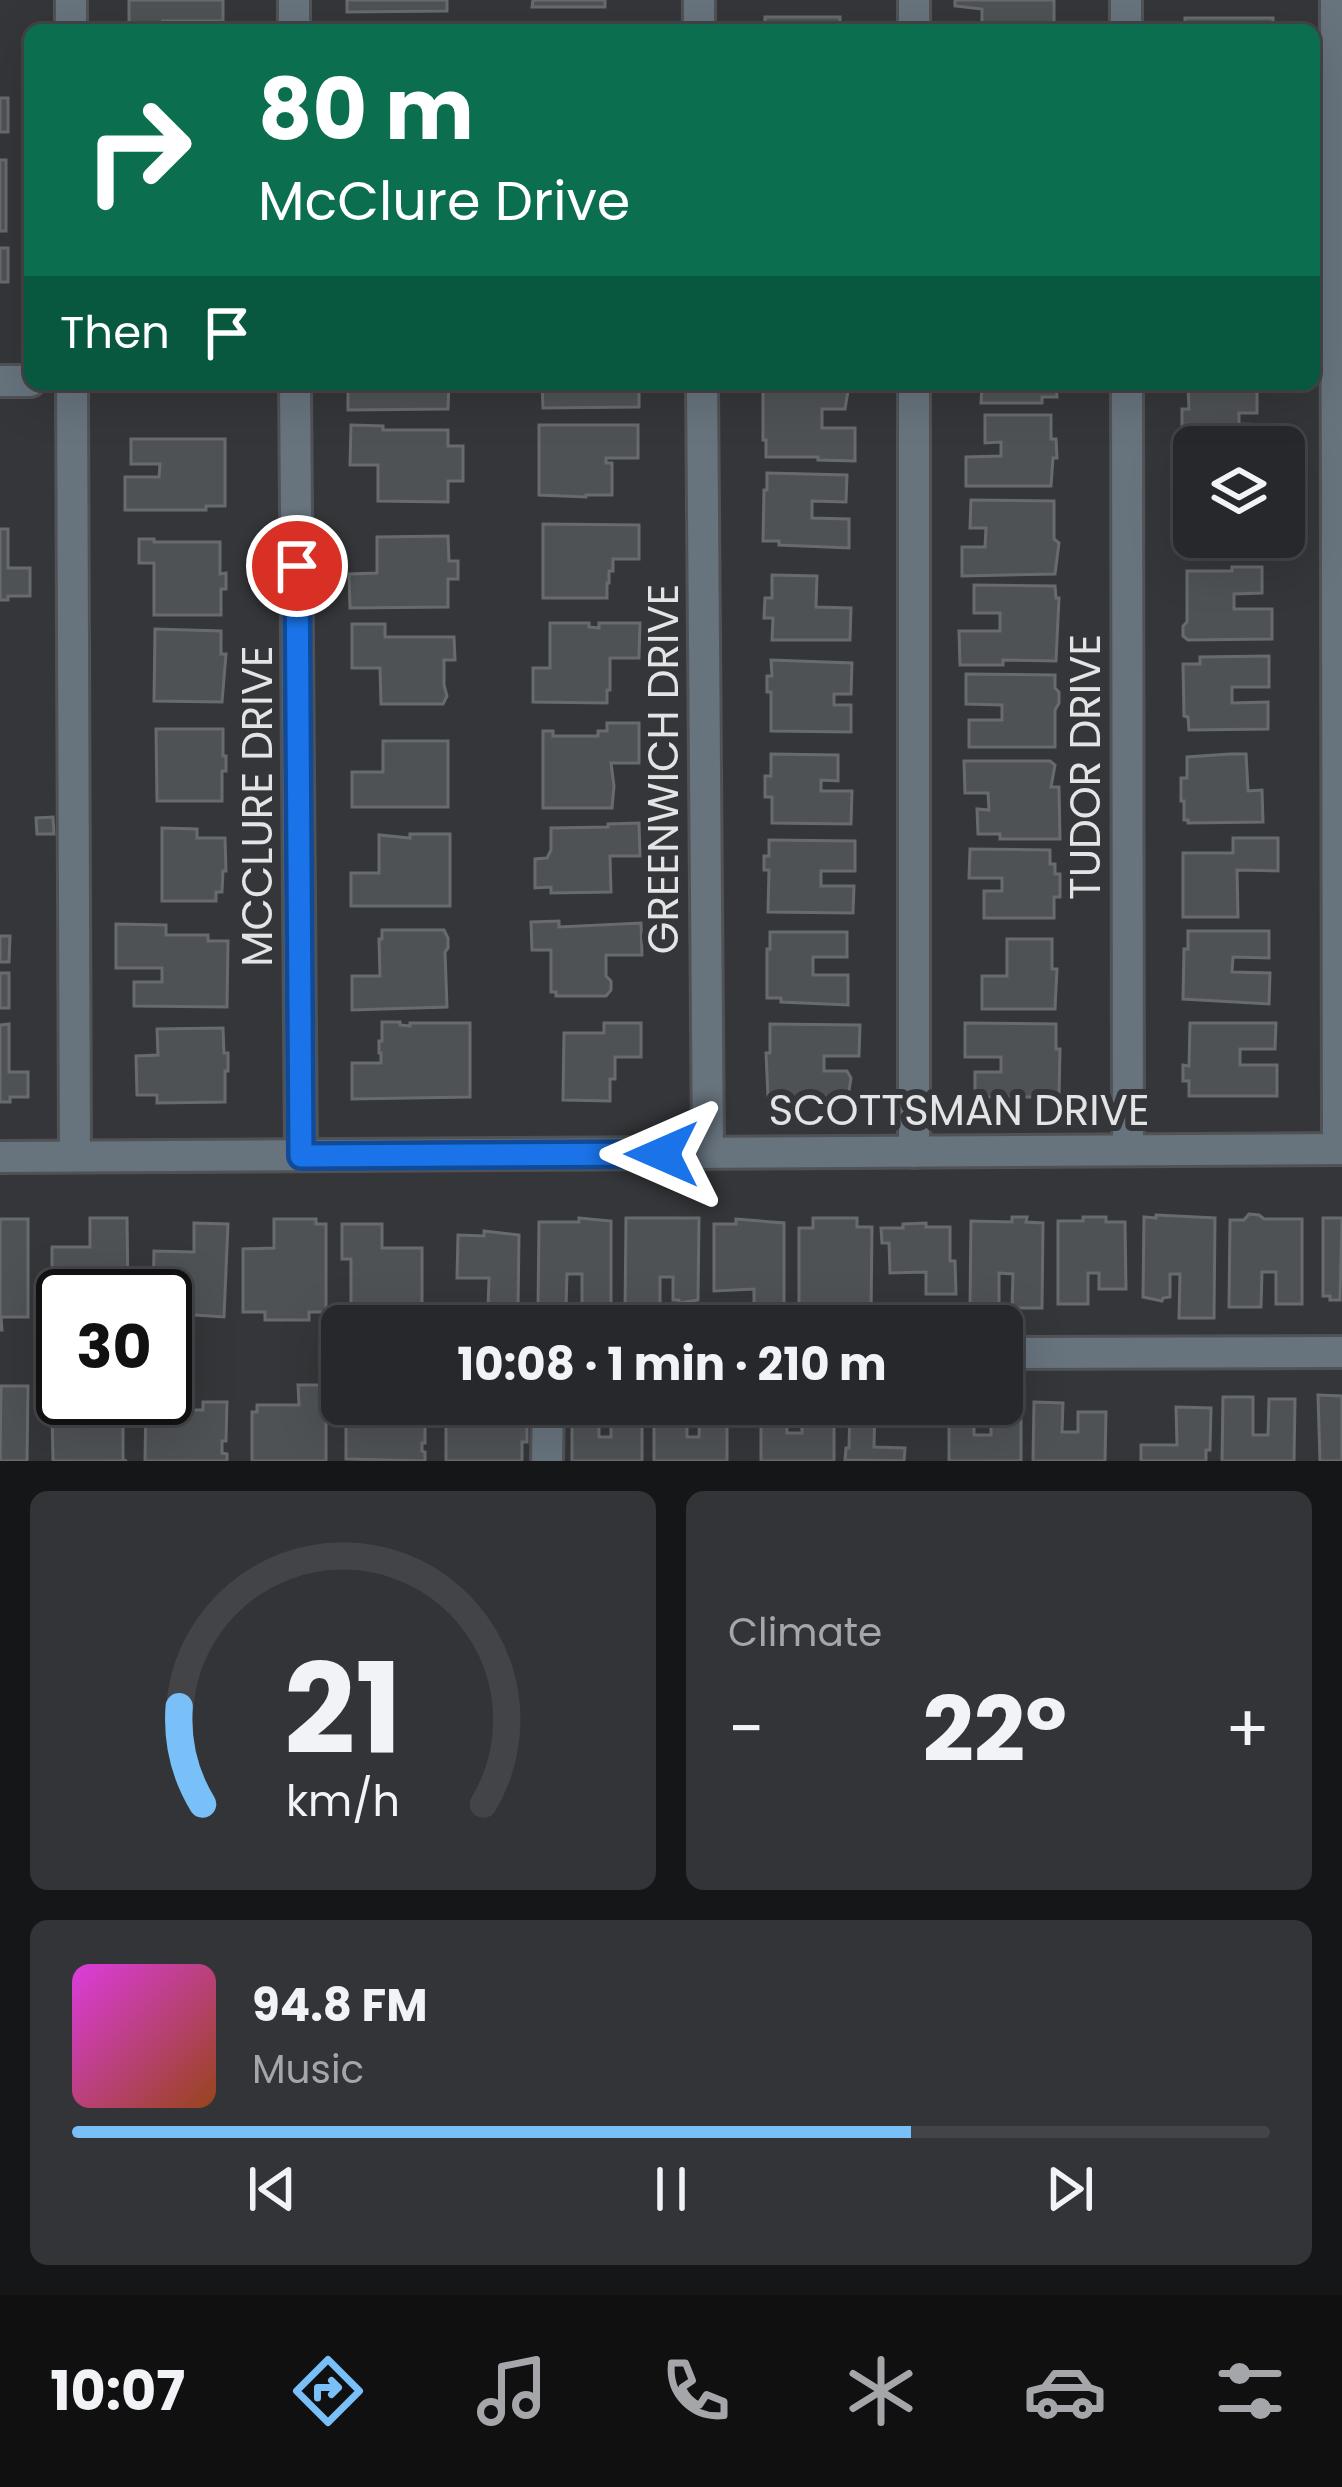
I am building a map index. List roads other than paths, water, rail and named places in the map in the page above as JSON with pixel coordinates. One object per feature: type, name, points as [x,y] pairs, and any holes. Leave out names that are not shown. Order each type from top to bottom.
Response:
[{"type":"street","points":[[1336,0],[1340,1149]]},
{"type":"street","points":[[72,390],[75,1156]]},
{"type":"street","name":"MCCLURE DRIVE","points":[[296,390],[301,1156]]},
{"type":"street","name":"GREENWICH DRIVE","points":[[702,390],[708,1153]]},
{"type":"street","points":[[914,390],[914,1152]]},
{"type":"street","name":"TUDOR DRIVE","points":[[1126,390],[1128,1150]]},
{"type":"street","name":"SCOTTSMAN DRIVE","points":[[0,1157],[1340,1149]]},
{"type":"street","points":[[1023,1353],[1342,1352]]},
{"type":"street","points":[[547,1461],[548,1425]]}]
